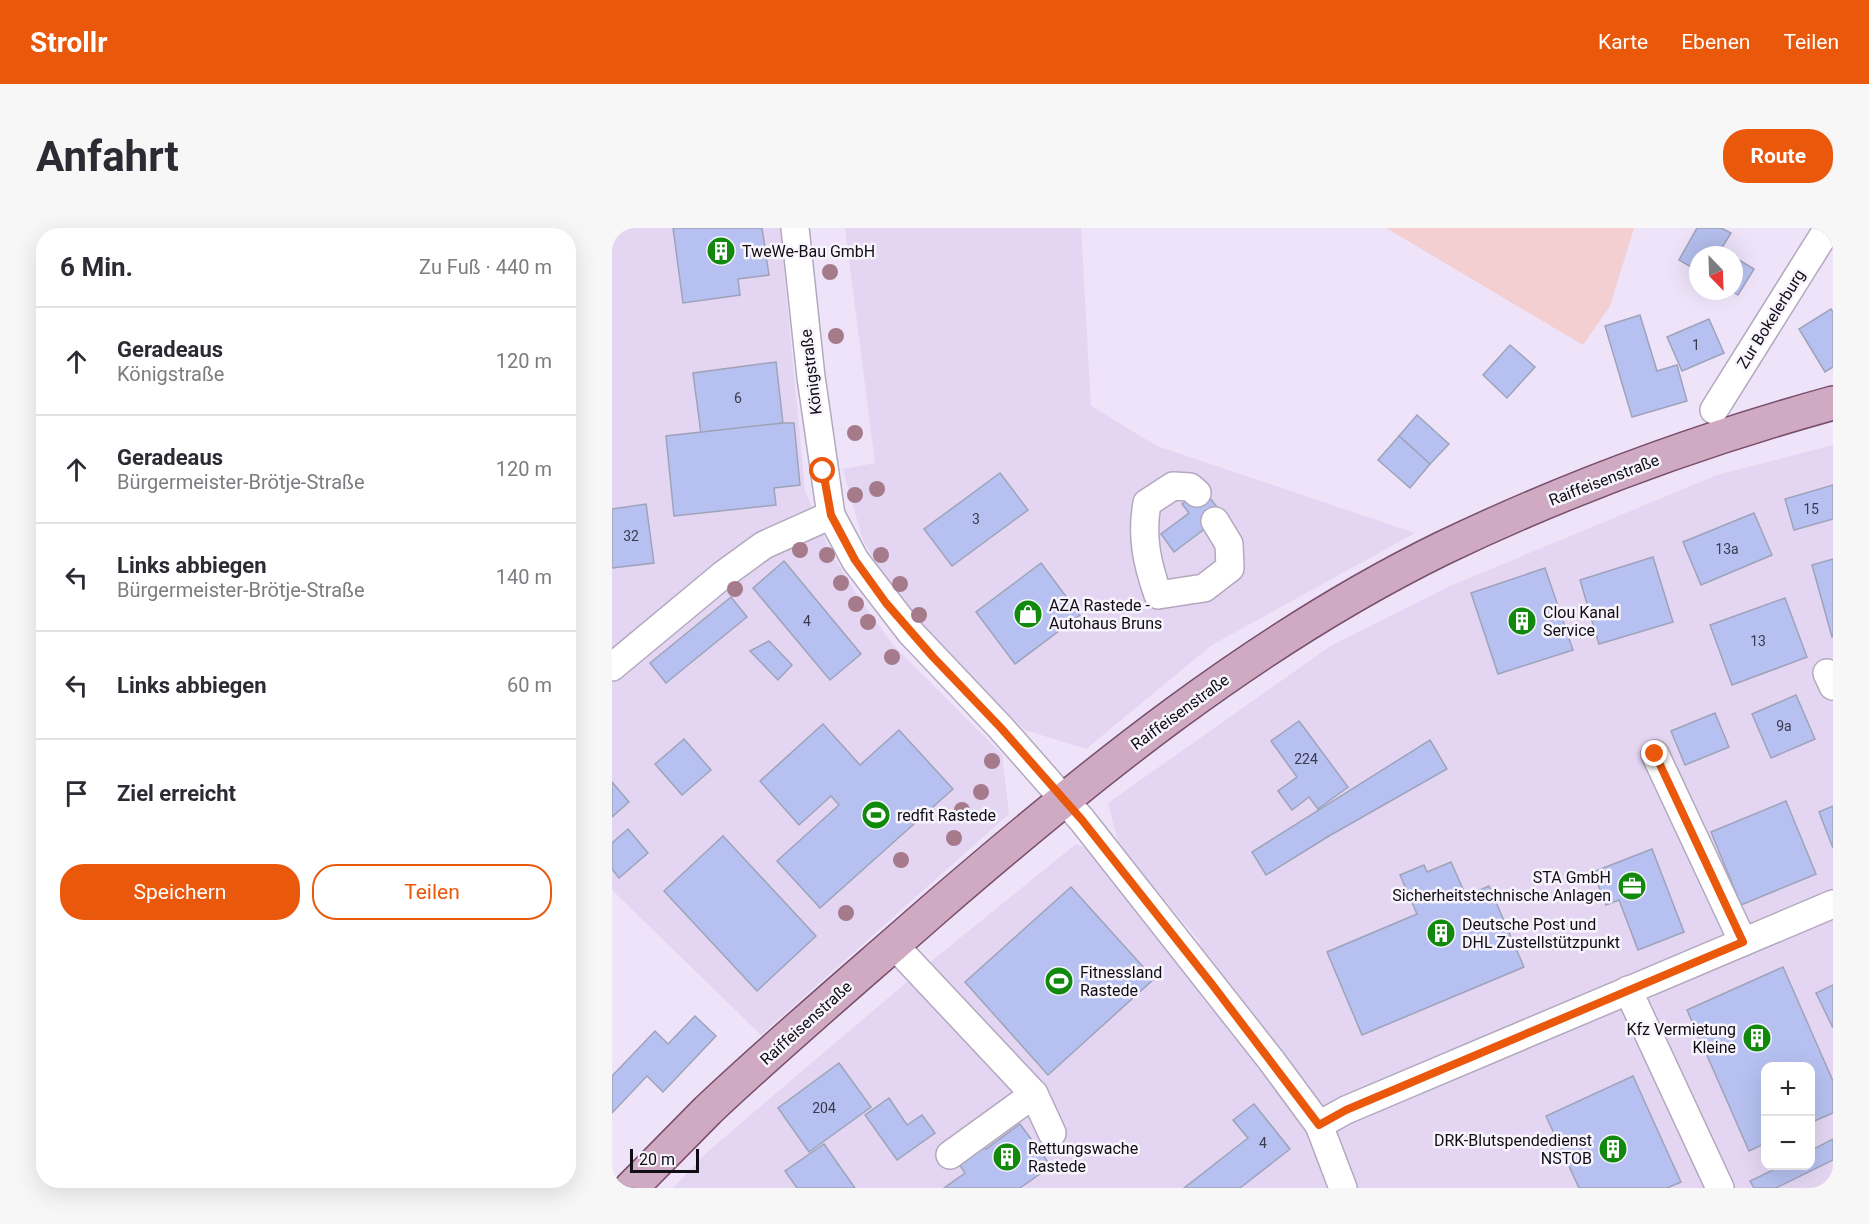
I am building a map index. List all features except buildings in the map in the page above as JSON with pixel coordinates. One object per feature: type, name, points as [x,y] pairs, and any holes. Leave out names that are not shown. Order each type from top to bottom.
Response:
[{"type":"main road","name":"Raiffeisenstraße","points":[[631,1188],[709,1110],[894,945],[1064,800],[1180,711],[1248,663],[1315,620],[1442,549],[1559,496],[1696,445],[1833,404]]},
{"type":"street","name":"Königstraße","points":[[795,228],[811,378],[831,515],[855,560],[911,633],[1001,728],[1064,800],[1211,983],[1319,1125],[1343,1188]]},
{"type":"street","name":"Zur Bokelerburg","points":[[1714,410],[1828,228]]},
{"type":"street","points":[[1197,494],[1190,487],[1173,486],[1147,503],[1143,525],[1148,563],[1158,595],[1204,588],[1230,568],[1229,544],[1215,521]]},
{"type":"street","points":[[612,667],[724,574],[764,545],[831,515]]},
{"type":"street","points":[[1655,754],[1743,942]]},
{"type":"street","points":[[1319,1125],[1346,1110],[1833,904]]},
{"type":"street","points":[[894,945],[1034,1094],[1052,1132]]},
{"type":"street","points":[[1628,990],[1720,1188]]},
{"type":"street","points":[[950,1155],[1034,1094]]},
{"type":"shaded area","points":[[612,228],[780,228],[805,490],[829,549],[859,598],[894,646],[1002,754],[1009,814],[761,1035],[612,890]]},
{"type":"shaded area","points":[[845,228],[1081,228],[1091,406],[1157,446],[1415,533],[1212,645],[1086,749],[1025,730],[921,627],[895,597],[862,538],[843,469],[875,463]]},
{"type":"shaded area","points":[[1386,228],[1634,228],[1610,306],[1583,345]]},
{"type":"shaded area","points":[[1833,445],[1833,1188],[673,1188],[706,1153],[929,963],[1076,844],[1104,857],[1186,952],[1201,943],[1119,846],[1108,803],[1329,647],[1450,586],[1717,475]]},
{"type":"place","name":"TweWe-Bau GmbH","points":[[721,251]]},
{"type":"place","name":"AZA Rastede - Autohaus Bruns","points":[[1028,614]]},
{"type":"place","name":"Clou Kanal Service","points":[[1522,621]]},
{"type":"place","name":"redfit Rastede","points":[[876,815]]},
{"type":"place","name":"STA GmbH Sicherheitstechnische Anlagen","points":[[1632,886]]},
{"type":"place","name":"Deutsche Post und DHL Zustellstützpunkt","points":[[1441,933]]},
{"type":"place","name":"Fitnessland Rastede","points":[[1059,981]]},
{"type":"place","name":"Kfz Vermietung Kleine","points":[[1757,1038]]},
{"type":"place","name":"DRK-Blutspendedienst NSTOB","points":[[1613,1149]]},
{"type":"place","name":"Rettungswache Rastede","points":[[1007,1157]]},
{"type":"route","points":[[823,471],[831,515],[855,560],[886,603],[1082,820],[1271,1060],[1319,1125],[1346,1110],[1743,942],[1655,754]]}]
